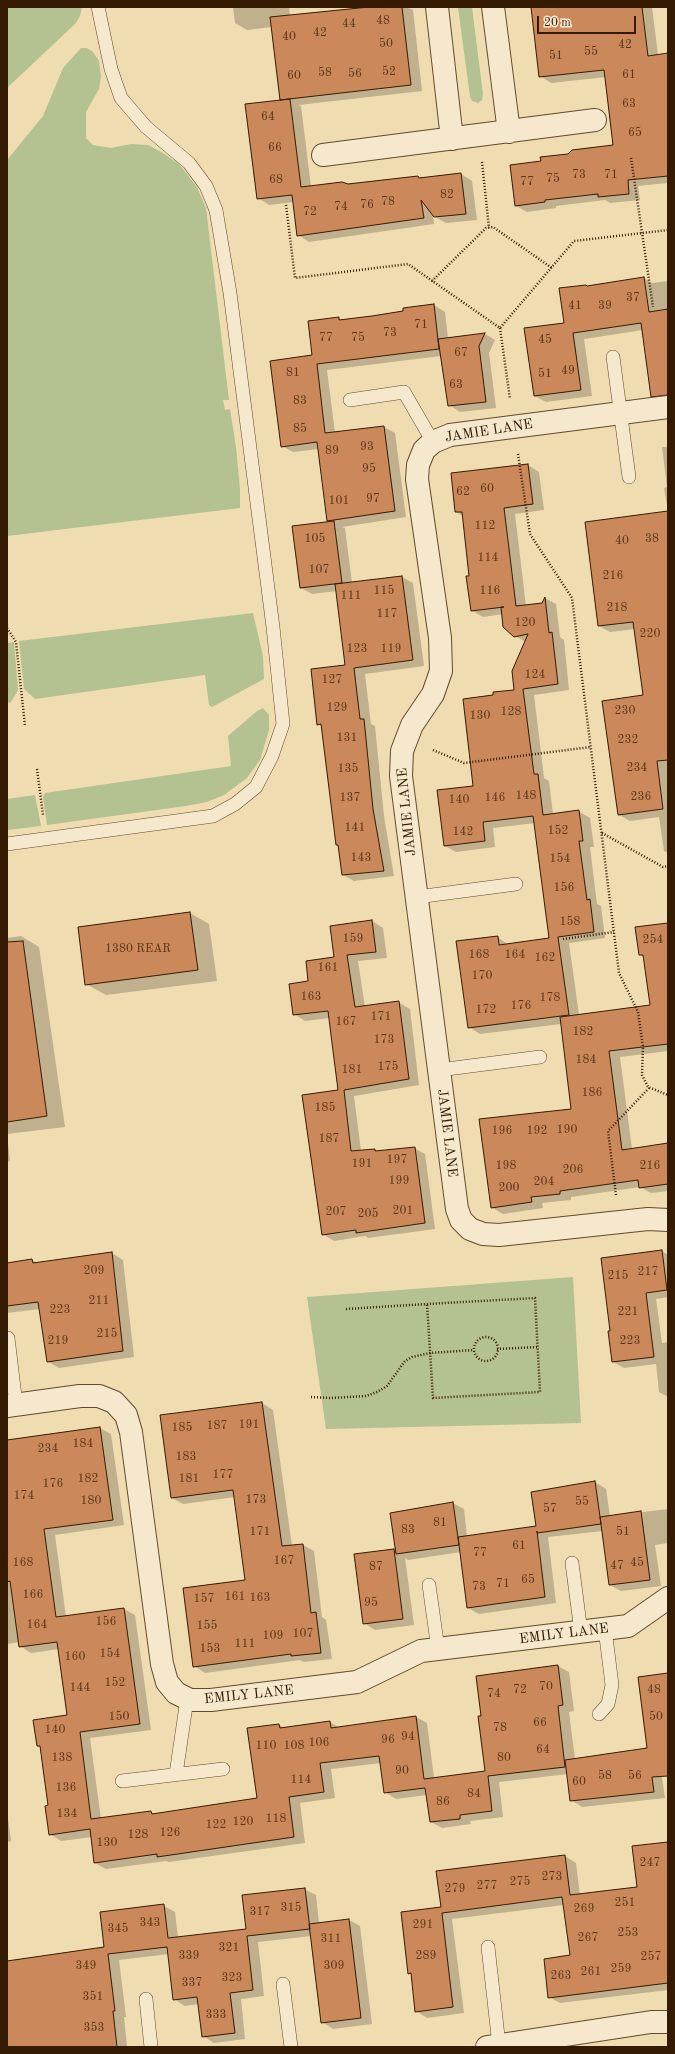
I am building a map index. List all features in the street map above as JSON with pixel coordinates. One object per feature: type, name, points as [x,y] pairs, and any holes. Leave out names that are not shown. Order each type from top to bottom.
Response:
[{"type":"street","points":[[437,7],[452,139]]},
{"type":"street","points":[[493,7],[509,132]]},
{"type":"street","points":[[323,155],[595,120]]},
{"type":"street","name":"JAMIE LANE","points":[[668,407],[450,435],[432,442],[424,450],[418,465],[417,479],[440,638],[441,671],[432,694],[412,725],[402,751],[401,776],[457,1209],[461,1220],[470,1229],[483,1234],[499,1235],[648,1219],[668,1220]]},
{"type":"street","name":"EMILY LANE","points":[[12,1405],[80,1396],[99,1396],[114,1402],[126,1415],[130,1432],[162,1664],[167,1682],[176,1693],[187,1699],[211,1700],[357,1682],[421,1651],[628,1626],[668,1598]]},
{"type":"street","points":[[506,2045],[651,2022],[668,2022]]},
{"type":"lane","points":[[7,844],[213,816],[235,804],[256,787],[272,756],[283,724],[273,627],[233,316],[216,210],[206,186],[189,164],[146,127],[121,98],[111,69],[98,7]]},
{"type":"lane","points":[[612,357],[629,477]]},
{"type":"lane","points":[[350,400],[404,392],[432,442]]},
{"type":"lane","points":[[417,897],[516,884]]},
{"type":"lane","points":[[439,1070],[540,1057]]},
{"type":"lane","points":[[8,1338],[12,1405]]},
{"type":"lane","points":[[572,1563],[581,1632]]},
{"type":"lane","points":[[429,1585],[438,1649]]},
{"type":"lane","points":[[599,1714],[608,1704],[612,1685],[605,1629]]},
{"type":"lane","points":[[176,1774],[187,1699]]},
{"type":"lane","points":[[122,1781],[223,1769]]},
{"type":"lane","points":[[488,1947],[506,2045]]},
{"type":"lane","points":[[283,1984],[291,2047]]},
{"type":"lane","points":[[146,1999],[151,2047]]},
{"type":"path","points":[[631,158],[653,307]]},
{"type":"path","points":[[482,160],[489,228]]},
{"type":"path","points":[[286,205],[295,278],[408,264],[500,328],[510,400]]},
{"type":"path","points":[[432,281],[486,228],[493,227],[552,268]]},
{"type":"path","points":[[500,328],[574,241],[668,230]]},
{"type":"path","points":[[518,451],[530,534],[572,598],[619,974],[638,1012],[643,1047],[642,1075],[649,1088],[668,1095]]},
{"type":"path","points":[[7,628],[16,642],[25,726]]},
{"type":"path","points":[[427,747],[464,763],[591,747]]},
{"type":"path","points":[[36,769],[43,818]]},
{"type":"path","points":[[602,833],[663,867],[668,866]]},
{"type":"path","points":[[563,939],[614,932]]},
{"type":"path","points":[[617,1200],[608,1131],[649,1088]]},
{"type":"path","points":[[346,1309],[427,1304],[535,1298],[540,1392],[432,1398],[427,1304]]},
{"type":"path","points":[[484,1338],[494,1342],[497,1349],[494,1358],[487,1361],[479,1359],[474,1350],[477,1342],[484,1338]]},
{"type":"path","points":[[497,1349],[538,1347]]},
{"type":"path","points":[[311,1397],[353,1397],[376,1392],[387,1386],[405,1361],[412,1357],[430,1353],[474,1350]]},
{"type":"green space","points":[[7,7],[82,7],[80,16],[76,23],[7,88]]},
{"type":"green space","points":[[458,7],[472,7],[483,94],[482,100],[478,103],[472,101],[470,97]]},
{"type":"green space","points":[[81,48],[87,48],[93,52],[99,61],[101,76],[99,89],[86,112],[86,138],[93,145],[111,148],[131,144],[148,145],[163,153],[179,164],[197,187],[206,208],[229,400],[223,400],[225,410],[230,409],[236,447],[240,489],[240,508],[7,536],[7,160],[43,116],[63,68]]},
{"type":"green space","points":[[253,613],[263,656],[264,679],[212,707],[209,705],[205,675],[35,699],[24,689],[19,641]]},
{"type":"green space","points":[[14,642],[18,690],[11,702],[7,703],[7,643]]},
{"type":"green space","points":[[263,708],[269,715],[269,730],[260,760],[247,778],[224,795],[207,802],[186,806],[47,825],[43,797],[45,793],[231,766],[228,736],[257,711]]},
{"type":"green space","points":[[35,795],[41,826],[7,830],[7,799]]},
{"type":"green space","points":[[573,1277],[581,1423],[326,1429],[307,1297]]},
{"type":"building","points":[[369,7],[402,7],[411,85],[280,100],[270,17]]},
{"type":"building","points":[[531,7],[642,7],[648,56],[668,53],[668,176],[628,180],[629,194],[598,197],[598,194],[545,200],[545,202],[515,206],[510,165],[541,161],[540,157],[568,154],[572,150],[613,145],[604,70],[539,77]]},
{"type":"building","points":[[290,99],[301,187],[342,182],[348,184],[461,173],[466,214],[434,217],[421,200],[424,218],[297,236],[292,195],[257,199],[245,104]]},
{"type":"building","points":[[644,277],[649,312],[668,309],[668,395],[651,397],[641,323],[573,333],[581,390],[534,396],[524,328],[564,323],[559,288],[587,286]]},
{"type":"building","points":[[434,304],[439,349],[317,364],[325,433],[384,426],[395,511],[327,521],[317,442],[281,447],[270,361],[312,355],[308,321],[339,317],[339,320],[372,316],[403,311],[403,308]]},
{"type":"building","points":[[485,333],[479,346],[486,402],[448,406],[438,339]]},
{"type":"building","points":[[528,464],[533,504],[504,508],[516,606],[542,603],[545,597],[549,633],[552,632],[558,684],[523,689],[534,774],[538,774],[543,815],[579,810],[583,841],[579,841],[587,900],[590,899],[594,932],[558,937],[569,1015],[468,1028],[456,941],[498,936],[499,945],[549,938],[533,816],[483,822],[485,841],[444,846],[437,790],[473,786],[463,699],[493,695],[493,692],[514,690],[512,671],[528,634],[514,637],[503,627],[501,607],[471,611],[466,576],[469,576],[462,512],[455,512],[451,473]]},
{"type":"building","points":[[668,511],[668,760],[657,761],[663,809],[618,815],[602,701],[643,695],[633,622],[598,626],[585,522]]},
{"type":"building","points":[[334,521],[342,583],[300,588],[292,526]]},
{"type":"building","points":[[402,576],[413,660],[354,668],[360,719],[364,719],[373,809],[384,871],[342,875],[338,845],[336,845],[321,724],[317,725],[311,669],[345,665],[335,584]]},
{"type":"building","points":[[190,912],[198,970],[85,985],[78,927]]},
{"type":"building","points":[[372,920],[376,952],[347,955],[355,1007],[399,1001],[409,1079],[344,1090],[351,1151],[375,1149],[375,1151],[415,1147],[425,1223],[356,1233],[356,1230],[322,1235],[302,1095],[338,1090],[328,1011],[293,1015],[289,984],[308,981],[306,961],[334,957],[330,926]]},
{"type":"building","points":[[668,923],[668,1044],[609,1051],[622,1150],[668,1143],[668,1184],[639,1188],[638,1180],[560,1191],[560,1194],[531,1197],[532,1202],[491,1208],[479,1119],[571,1109],[560,1017],[650,1005],[643,955],[639,955],[635,927]]},
{"type":"building","points":[[23,941],[47,1116],[7,1122],[7,942]]},
{"type":"building","points":[[662,1250],[667,1290],[646,1293],[654,1357],[612,1362],[608,1331],[610,1331],[601,1258]]},
{"type":"building","points":[[112,1252],[123,1351],[47,1362],[38,1302],[7,1306],[7,1263],[32,1259],[33,1263]]},
{"type":"building","points":[[262,1402],[282,1546],[303,1544],[311,1613],[316,1612],[321,1653],[291,1656],[291,1654],[193,1667],[183,1588],[245,1580],[233,1490],[171,1498],[160,1415]]},
{"type":"building","points":[[100,1427],[113,1520],[44,1529],[56,1617],[124,1608],[140,1724],[80,1732],[91,1819],[151,1811],[152,1814],[257,1798],[247,1728],[279,1724],[280,1728],[330,1721],[331,1728],[416,1716],[424,1779],[485,1771],[478,1716],[481,1716],[476,1676],[558,1665],[563,1705],[558,1706],[565,1767],[488,1776],[492,1811],[460,1815],[460,1819],[430,1822],[425,1788],[384,1793],[379,1756],[320,1763],[324,1792],[289,1797],[294,1837],[157,1857],[157,1854],[94,1863],[90,1829],[49,1835],[45,1806],[48,1805],[40,1746],[37,1746],[33,1720],[67,1715],[57,1642],[19,1647],[10,1581],[7,1582],[7,1440]]},
{"type":"building","points":[[595,1481],[601,1524],[537,1533],[545,1597],[467,1608],[458,1537],[536,1526],[531,1492]]},
{"type":"building","points":[[453,1502],[459,1545],[396,1554],[390,1513]]},
{"type":"building","points":[[641,1511],[650,1580],[609,1585],[600,1517]]},
{"type":"building","points":[[394,1549],[403,1619],[363,1624],[354,1554]]},
{"type":"building","points":[[668,1673],[668,1776],[652,1777],[654,1792],[570,1801],[565,1760],[647,1748],[638,1677]]},
{"type":"building","points":[[668,1842],[668,1983],[548,1998],[544,1959],[570,1955],[562,1897],[442,1913],[453,2007],[415,2012],[411,1973],[408,1974],[401,1912],[441,1907],[436,1871],[565,1855],[570,1895],[637,1887],[632,1846]]},
{"type":"building","points":[[305,1888],[310,1929],[247,1936],[253,1990],[230,1993],[235,2033],[202,2037],[197,1997],[173,2000],[167,1947],[108,1954],[115,2011],[113,2011],[117,2047],[7,2047],[7,1961],[104,1947],[100,1912],[164,1904],[168,1938],[246,1929],[242,1895]]},
{"type":"building","points":[[349,1919],[361,2018],[321,2023],[309,1924]]}]
